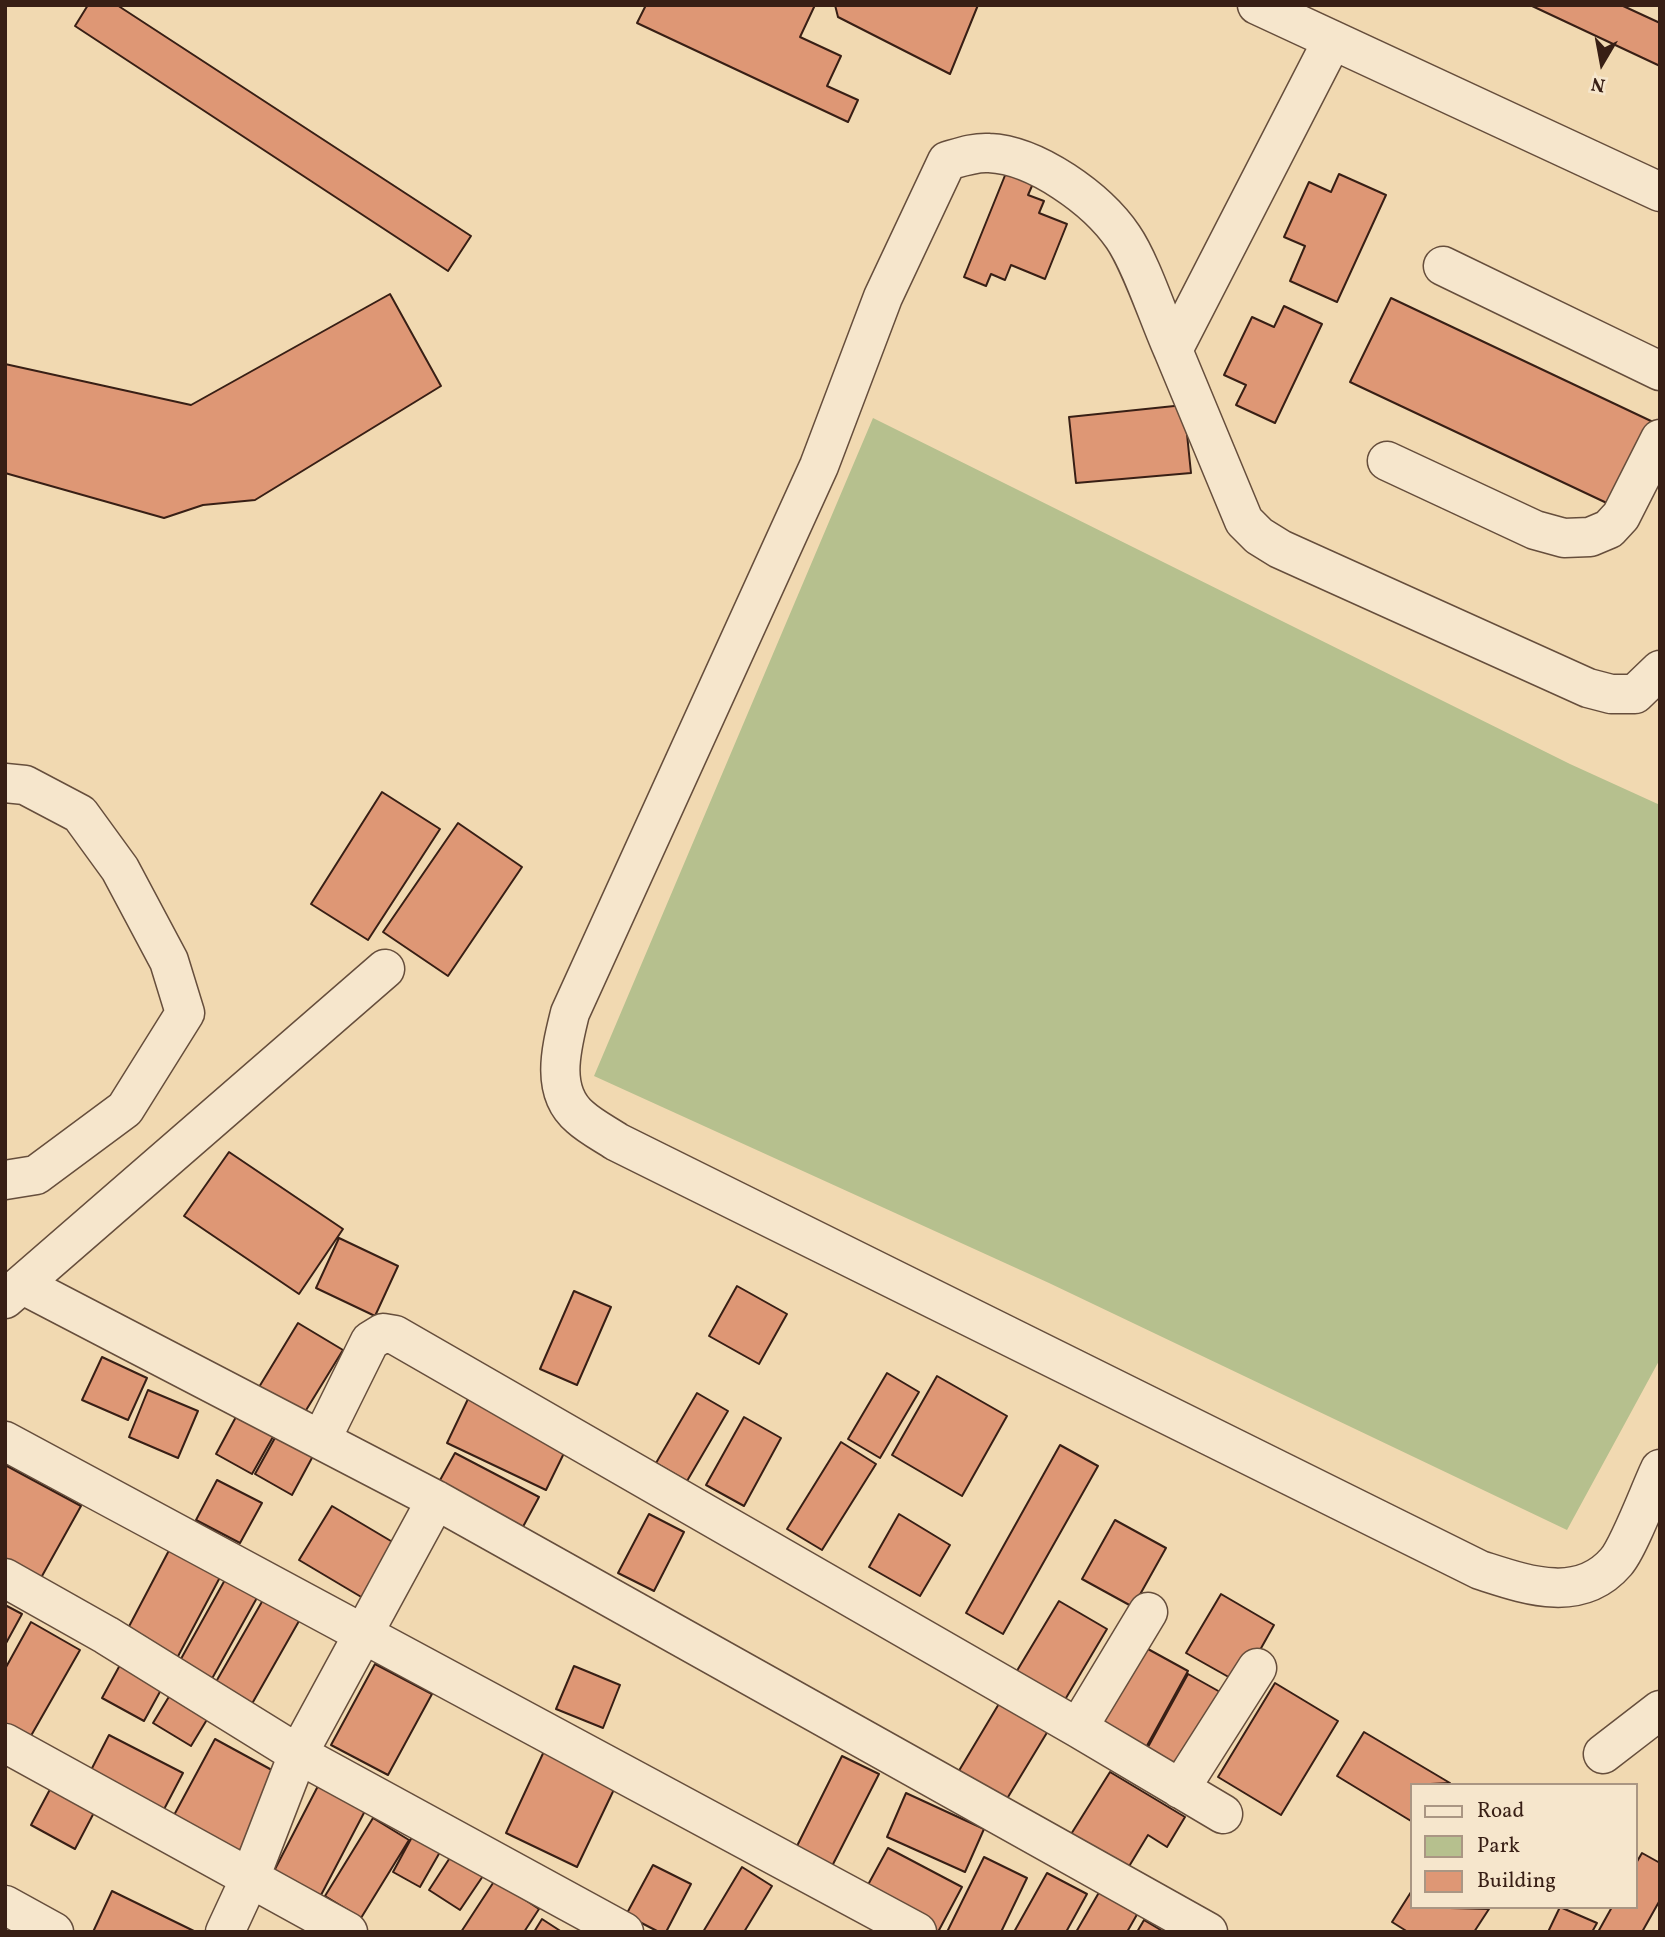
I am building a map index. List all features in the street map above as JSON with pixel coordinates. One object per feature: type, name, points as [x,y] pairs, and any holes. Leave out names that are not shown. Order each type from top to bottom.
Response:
[{"type":"street","points":[[1257,5],[1660,192]]},
{"type":"street","points":[[1173,351],[1332,41]]},
{"type":"street","points":[[1657,679],[1635,694],[1611,694],[1588,688],[1280,549],[1259,536],[1244,522],[1124,239],[1086,198],[1055,175],[1011,157],[989,153],[947,161],[883,297],[818,466],[570,1013],[560,1055],[561,1084],[578,1116],[618,1142],[1480,1570],[1531,1586],[1561,1589],[1589,1581],[1616,1562],[1660,1469]]},
{"type":"street","points":[[1443,266],[1660,371]]},
{"type":"street","points":[[1387,461],[1535,530],[1564,538],[1591,537],[1609,529],[1621,516],[1660,439]]},
{"type":"street","points":[[5,783],[25,785],[80,814],[120,869],[163,949],[185,1013],[125,1109],[36,1175],[5,1180]]},
{"type":"street","points":[[386,969],[14,1292],[321,1440],[436,1500],[1208,1932]]},
{"type":"street","points":[[321,1440],[370,1341],[383,1333],[395,1335],[1223,1814]]},
{"type":"street","points":[[5,1441],[917,1932]]},
{"type":"street","points":[[225,1932],[250,1878],[298,1754],[436,1500]]},
{"type":"street","points":[[5,1578],[106,1635],[298,1754],[624,1932]]},
{"type":"street","points":[[1078,1728],[1148,1612]]},
{"type":"street","points":[[1180,1789],[1257,1668]]},
{"type":"street","points":[[1603,1754],[1660,1710]]},
{"type":"street","points":[[5,1743],[348,1932]]},
{"type":"street","points":[[5,1905],[54,1932]]},
{"type":"green space","points":[[873,418],[1570,764],[1660,805],[1660,1359],[1567,1530],[1049,1283],[594,1076]]},
{"type":"building","points":[[88,5],[117,5],[471,236],[448,271],[75,26]]},
{"type":"building","points":[[646,5],[815,5],[800,37],[841,56],[827,86],[858,100],[848,122],[637,23]]},
{"type":"building","points":[[835,5],[978,5],[950,74],[838,17]]},
{"type":"building","points":[[1530,5],[1621,5],[1660,23],[1660,66]]},
{"type":"building","points":[[1008,168],[1035,179],[1028,195],[1044,201],[1039,213],[1067,224],[1045,279],[1011,265],[1005,280],[991,274],[986,286],[964,277]]},
{"type":"building","points":[[1339,174],[1386,195],[1337,302],[1290,281],[1305,246],[1284,237],[1309,182],[1331,192]]},
{"type":"building","points":[[390,294],[441,386],[255,500],[203,505],[164,518],[5,473],[5,364],[191,405]]},
{"type":"building","points":[[1391,298],[1651,421],[1611,505],[1350,382]]},
{"type":"building","points":[[1284,306],[1322,324],[1275,423],[1236,405],[1246,385],[1224,375],[1252,317],[1274,327]]},
{"type":"building","points":[[1184,405],[1191,473],[1076,483],[1069,417]]},
{"type":"building","points":[[382,792],[440,829],[368,940],[311,904]]},
{"type":"building","points":[[458,823],[522,867],[448,976],[383,932]]},
{"type":"building","points":[[229,1152],[343,1229],[299,1294],[184,1216]]},
{"type":"building","points":[[339,1238],[398,1266],[375,1316],[316,1288]]},
{"type":"building","points":[[737,1286],[787,1314],[759,1364],[709,1336]]},
{"type":"building","points":[[574,1291],[611,1307],[577,1385],[540,1369]]},
{"type":"building","points":[[298,1323],[343,1350],[300,1420],[256,1392]]},
{"type":"building","points":[[102,1357],[147,1378],[128,1420],[82,1400]]},
{"type":"building","points":[[887,1373],[919,1392],[880,1458],[848,1439]]},
{"type":"building","points":[[937,1376],[1007,1416],[962,1496],[892,1455]]},
{"type":"building","points":[[148,1390],[198,1411],[178,1458],[129,1437]]},
{"type":"building","points":[[697,1393],[728,1411],[687,1481],[656,1463]]},
{"type":"building","points":[[468,1399],[567,1447],[546,1490],[447,1443]]},
{"type":"building","points":[[237,1415],[274,1435],[252,1474],[216,1454]]},
{"type":"building","points":[[744,1417],[781,1438],[744,1506],[706,1485]]},
{"type":"building","points":[[276,1436],[313,1456],[292,1495],[255,1474]]},
{"type":"building","points":[[841,1442],[876,1464],[822,1550],[787,1529]]},
{"type":"building","points":[[1060,1445],[1098,1466],[1003,1634],[966,1613]]},
{"type":"building","points":[[455,1453],[539,1497],[518,1536],[434,1491]]},
{"type":"building","points":[[5,1465],[81,1506],[37,1585],[5,1567]]},
{"type":"building","points":[[217,1480],[262,1503],[240,1543],[196,1520]]},
{"type":"building","points":[[332,1506],[401,1547],[368,1601],[299,1560]]},
{"type":"building","points":[[649,1514],[684,1532],[654,1591],[618,1573]]},
{"type":"building","points":[[899,1514],[950,1545],[920,1596],[869,1567]]},
{"type":"building","points":[[1115,1520],[1166,1548],[1133,1607],[1082,1579]]},
{"type":"building","points":[[175,1539],[226,1566],[176,1660],[125,1634]]},
{"type":"building","points":[[231,1569],[263,1587],[209,1684],[177,1666]]},
{"type":"building","points":[[267,1593],[303,1614],[249,1709],[213,1687]]},
{"type":"building","points":[[1221,1594],[1274,1625],[1241,1684],[1186,1653]]},
{"type":"building","points":[[1059,1601],[1107,1629],[1063,1703],[1015,1674]]},
{"type":"building","points":[[5,1605],[22,1614],[5,1645]]},
{"type":"building","points":[[31,1622],[80,1650],[28,1741],[5,1729],[5,1669]]},
{"type":"building","points":[[1137,1643],[1188,1671],[1143,1753],[1092,1725]]},
{"type":"building","points":[[126,1654],[168,1677],[144,1721],[102,1698]]},
{"type":"building","points":[[375,1664],[432,1694],[388,1775],[331,1745]]},
{"type":"building","points":[[574,1666],[620,1685],[603,1728],[556,1709]]},
{"type":"building","points":[[1188,1674],[1229,1697],[1184,1778],[1143,1756]]},
{"type":"building","points":[[1275,1683],[1338,1721],[1281,1815],[1218,1777]]},
{"type":"building","points":[[176,1685],[214,1708],[191,1746],[153,1723]]},
{"type":"building","points":[[1006,1692],[1054,1721],[1005,1802],[957,1774]]},
{"type":"building","points":[[1364,1732],[1450,1783],[1410,1783],[1410,1820],[1337,1776]]},
{"type":"building","points":[[109,1735],[183,1773],[161,1815],[88,1776]]},
{"type":"building","points":[[215,1739],[281,1775],[232,1865],[166,1830]]},
{"type":"building","points":[[546,1747],[618,1781],[577,1867],[506,1833]]},
{"type":"building","points":[[842,1756],[879,1774],[829,1872],[793,1854]]},
{"type":"building","points":[[1110,1772],[1185,1817],[1167,1847],[1148,1835],[1125,1873],[1068,1839]]},
{"type":"building","points":[[55,1780],[99,1803],[75,1849],[31,1825]]},
{"type":"building","points":[[319,1784],[366,1809],[320,1897],[273,1873]]},
{"type":"building","points":[[906,1793],[984,1829],[965,1872],[887,1837]]},
{"type":"building","points":[[373,1818],[409,1840],[361,1918],[325,1896]]},
{"type":"building","points":[[412,1837],[440,1852],[420,1887],[393,1872]]},
{"type":"building","points":[[888,1848],[962,1887],[938,1932],[863,1894]]},
{"type":"building","points":[[453,1853],[485,1873],[460,1910],[429,1890]]},
{"type":"building","points":[[1642,1853],[1660,1863],[1660,1900],[1642,1932],[1598,1932],[1611,1909],[1637,1909],[1637,1862]]},
{"type":"building","points":[[984,1857],[1027,1878],[1001,1932],[947,1932]]},
{"type":"building","points":[[653,1865],[691,1884],[666,1932],[659,1932],[626,1915]]},
{"type":"building","points":[[742,1867],[772,1886],[744,1932],[703,1932]]},
{"type":"building","points":[[1047,1873],[1087,1894],[1066,1932],[1014,1932]]},
{"type":"building","points":[[495,1880],[539,1909],[524,1932],[461,1932]]},
{"type":"building","points":[[1101,1889],[1139,1911],[1127,1932],[1076,1932]]},
{"type":"building","points":[[112,1891],[196,1932],[93,1932]]},
{"type":"building","points":[[1410,1894],[1410,1909],[1489,1909],[1474,1932],[1408,1932],[1392,1922]]},
{"type":"building","points":[[1559,1909],[1597,1923],[1592,1932],[1548,1932]]},
{"type":"building","points":[[542,1919],[562,1932],[534,1932]]},
{"type":"building","points":[[1144,1920],[1164,1932],[1137,1932]]}]
